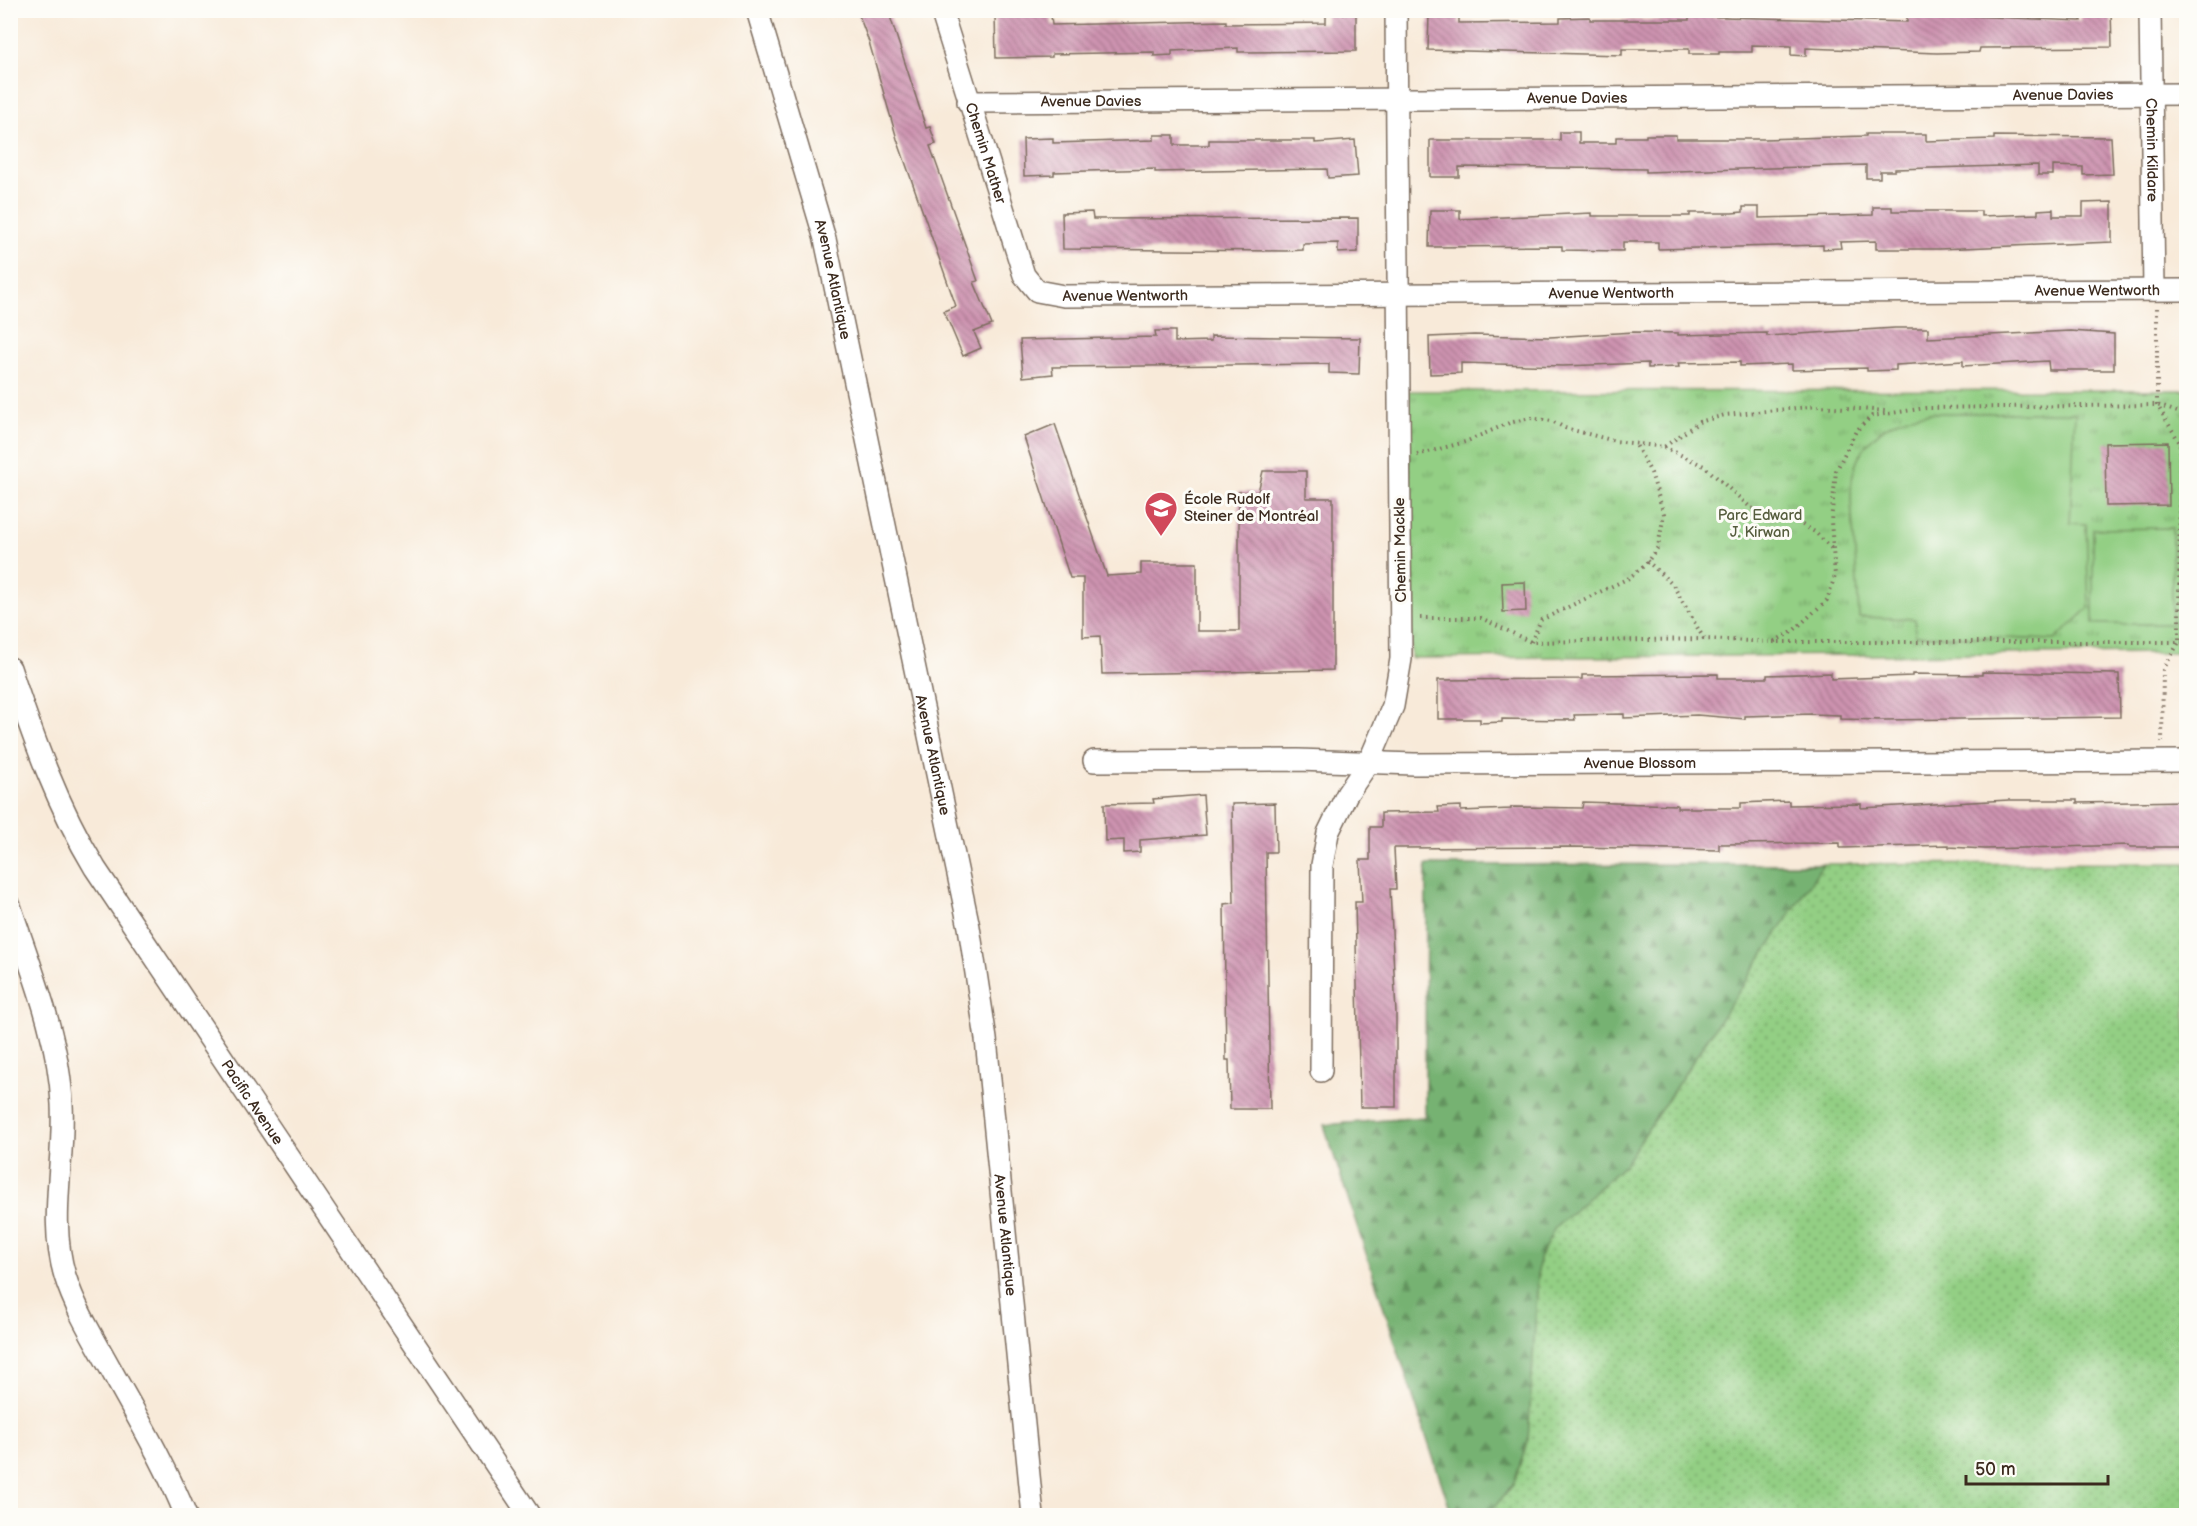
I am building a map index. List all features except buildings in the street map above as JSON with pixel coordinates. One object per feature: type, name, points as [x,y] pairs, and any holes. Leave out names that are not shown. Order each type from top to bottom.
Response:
[{"type":"street","name":"Avenue Atlantique","points":[[757,10],[825,239],[969,927],[986,1040],[1033,1515]]},
{"type":"street","name":"Chemin Mather","points":[[941,10],[1024,275],[1037,291]]},
{"type":"street","name":"Chemin Mackle","points":[[1322,1071],[1322,865],[1328,832],[1347,794],[1369,762],[1394,706],[1401,659],[1396,10]]},
{"type":"street","name":"Chemin Kildare","points":[[2150,10],[2155,298]]},
{"type":"street","name":"Avenue Davies","points":[[968,102],[1398,97],[2187,94]]},
{"type":"street","name":"Avenue Wentworth","points":[[1037,291],[1064,296],[1398,293],[2155,298],[2187,290]]},
{"type":"street","name":"Pacific Avenue","points":[[10,668],[44,767],[61,807],[90,860],[531,1515]]},
{"type":"street","name":"Avenue Blossom","points":[[1094,761],[2187,761]]},
{"type":"street","points":[[10,906],[37,987],[56,1061],[62,1111],[56,1209],[65,1275],[86,1325],[160,1456],[186,1515]]},
{"type":"path","points":[[2155,298],[2157,405],[2180,443],[2179,642],[2163,670],[2162,761]]},
{"type":"path","points":[[1773,642],[1798,627],[1827,600],[1835,576],[1831,521],[1836,471],[1856,431],[1872,416],[1893,411],[1926,408],[2157,405],[2187,415]]},
{"type":"path","points":[[1664,447],[1699,422],[1725,415],[1819,406],[1893,411]]},
{"type":"path","points":[[1399,460],[1465,442],[1509,423],[1530,418],[1552,421],[1566,428],[1615,441],[1664,447],[1704,466],[1750,507],[1764,515],[1794,520],[1815,532],[1833,550]]},
{"type":"path","points":[[1531,642],[1541,620],[1629,578],[1658,547],[1664,514],[1651,473],[1635,443]]},
{"type":"path","points":[[1647,561],[1673,585],[1704,639]]},
{"type":"path","points":[[1401,619],[1481,618],[1531,642],[1704,639],[1773,642],[2187,642]]},
{"type":"green space","name":"Parc Edward J. Kirwan","points":[[2186,390],[2186,653],[1411,658],[1408,391]]},
{"type":"green space","points":[[1932,413],[2075,413],[2070,523],[2086,524],[2089,608],[2055,640],[1915,635],[1915,619],[1859,617],[1851,502],[1851,487],[1856,465],[1869,441],[1879,432],[1903,419]]},
{"type":"green space","points":[[2172,528],[2172,624],[2093,624],[2093,529]]},
{"type":"green space","points":[[2186,863],[2186,1515],[1452,1515],[1324,1125],[1425,1117],[1426,865]]},
{"type":"green space","points":[[1823,864],[1625,1164],[1555,1228],[1539,1259],[1528,1441],[1513,1485],[1490,1512],[1480,1515],[1452,1515],[1324,1125],[1425,1117],[1426,865]]},
{"type":"place","name":"École Rudolf Steiner de Montréal","points":[[1161,537]]}]
